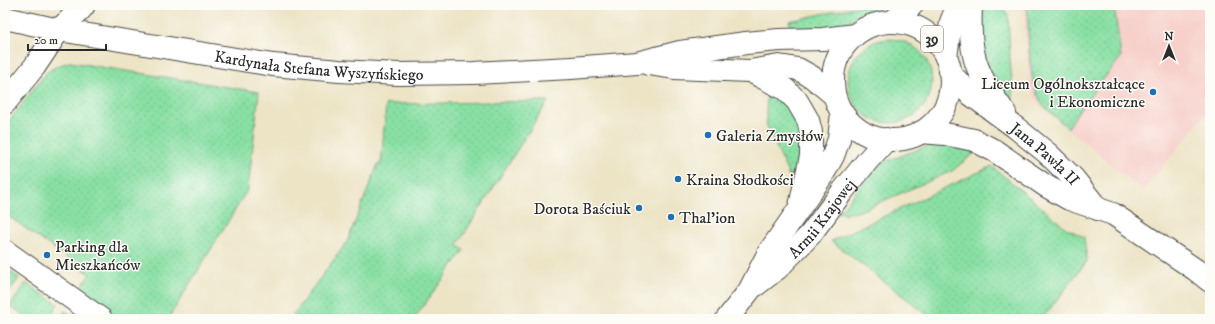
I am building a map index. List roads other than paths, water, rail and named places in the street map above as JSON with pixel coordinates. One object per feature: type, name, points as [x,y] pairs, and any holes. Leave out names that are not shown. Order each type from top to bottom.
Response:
[{"type":"street","points":[[5,103],[35,66],[59,30],[84,5]]},
{"type":"street","name":"39","points":[[892,22],[912,5]]},
{"type":"street","name":"39","points":[[948,65],[937,43],[924,32],[909,25],[892,22],[879,23],[866,28],[855,35],[844,46],[836,62],[833,78],[838,104],[850,123],[861,132],[887,140],[899,140],[910,137],[921,132],[932,123],[941,113],[947,100],[950,87],[948,65],[951,22],[958,5]]},
{"type":"street","points":[[971,5],[971,37],[974,56],[980,73],[993,96],[1015,127]]},
{"type":"street","name":"Kardynała Stefana Wyszyńskiego","points":[[5,18],[59,30],[273,65],[339,71],[398,74],[474,73],[572,68],[637,62],[680,52],[739,44],[779,40],[823,39],[855,35]]},
{"type":"street","name":"Kardynała Stefana Wyszyńskiego","points":[[637,62],[674,68],[750,71],[779,66],[798,70],[812,77],[838,104]]},
{"type":"street","name":"Jana Pawła II","points":[[948,65],[970,94],[1047,153],[1074,180],[1099,210]]},
{"type":"street","points":[[750,71],[785,90],[797,101],[808,120],[811,132],[811,156],[800,206]]},
{"type":"street","name":"Armii Krajowej","points":[[727,319],[749,291],[769,252],[822,176],[833,156],[839,139],[838,104]]},
{"type":"street","name":"Jana Pawła II","points":[[921,132],[945,134],[974,140],[995,151],[1046,186],[1069,199],[1113,214],[1210,281]]},
{"type":"street","name":"Armii Krajowej","points":[[749,291],[778,268],[810,235],[846,186],[887,140]]},
{"type":"street","points":[[5,251],[101,319]]},
{"type":"place","name":"Liceum Ogólnokształcące i Ekonomiczne","points":[[1153,92]]},
{"type":"place","name":"Galeria Zmysłów","points":[[708,135]]},
{"type":"place","name":"Kraina Słodkości","points":[[678,179]]},
{"type":"place","name":"Dorota Baściuk","points":[[639,208]]},
{"type":"place","name":"Thal'ion","points":[[671,217]]},
{"type":"place","name":"Parking dla Mieszkańców","points":[[47,255]]}]
